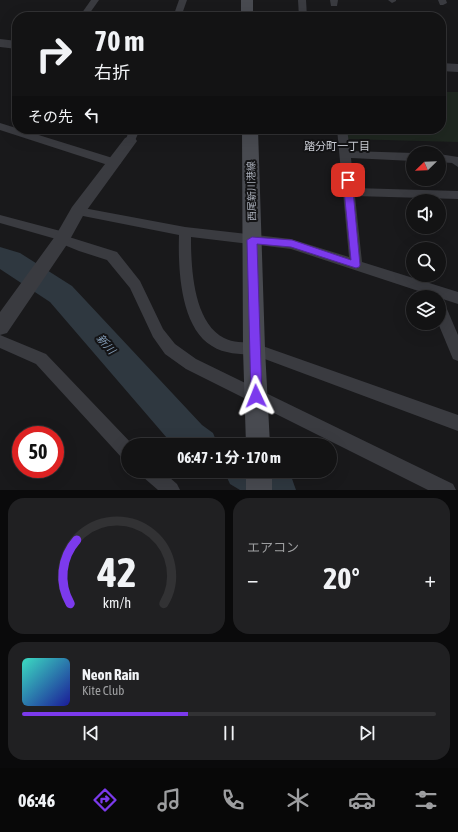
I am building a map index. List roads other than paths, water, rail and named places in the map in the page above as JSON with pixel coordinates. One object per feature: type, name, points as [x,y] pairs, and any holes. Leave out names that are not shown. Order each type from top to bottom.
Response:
[{"type":"main road","points":[[246,0],[247,12]]},
{"type":"main road","name":"西尾新川港線","points":[[250,134],[254,349],[258,438]]},
{"type":"main road","points":[[259,478],[259,490]]},
{"type":"street","points":[[86,12],[94,0]]},
{"type":"street","points":[[178,12],[183,0]]},
{"type":"street","points":[[302,0],[302,12]]},
{"type":"street","points":[[0,43],[12,44]]},
{"type":"street","points":[[446,67],[458,68]]},
{"type":"street","points":[[0,126],[12,130]]},
{"type":"street","points":[[25,134],[115,163]]},
{"type":"street","points":[[343,134],[356,265]]},
{"type":"street","points":[[3,318],[62,237],[78,211],[115,163],[132,135]]},
{"type":"street","points":[[345,154],[406,157]]},
{"type":"street","points":[[446,159],[457,160],[458,163]]},
{"type":"street","points":[[349,192],[458,195]]},
{"type":"street","points":[[78,211],[186,232],[292,244],[426,290]]},
{"type":"street","points":[[0,219],[62,237],[84,248],[112,256],[135,285],[158,333],[170,348],[191,364],[447,490]]},
{"type":"street","points":[[186,232],[184,262],[187,284],[199,321],[213,339],[228,346],[254,349],[458,423]]},
{"type":"street","points":[[446,296],[458,298]]},
{"type":"street","points":[[446,324],[458,354]]},
{"type":"street","points":[[0,341],[41,359],[121,445]]},
{"type":"street","points":[[157,478],[171,490]]},
{"type":"waterway","name":"新川","points":[[0,258],[10,261],[61,294],[190,438]]},
{"type":"waterway","name":"新川","points":[[256,478],[277,490]]},
{"type":"district","name":"踏分町一丁目","points":[[337,146]]}]
